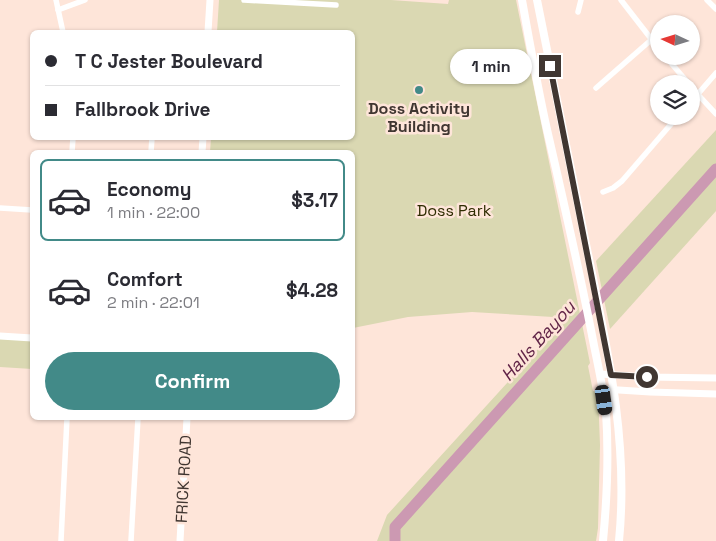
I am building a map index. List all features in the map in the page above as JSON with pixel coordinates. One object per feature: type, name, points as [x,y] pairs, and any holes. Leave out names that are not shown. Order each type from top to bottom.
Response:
[{"type":"main road","points":[[522,0],[603,389],[606,411],[607,448],[606,515],[603,541]]},
{"type":"main road","points":[[537,0],[594,280],[614,390],[622,456],[622,507],[619,541]]},
{"type":"main road","points":[[535,69],[550,66]]},
{"type":"main road","points":[[564,199],[577,197]]},
{"type":"street","points":[[56,0],[63,30]]},
{"type":"street","points":[[58,10],[85,0]]},
{"type":"street","points":[[208,30],[210,0]]},
{"type":"street","points":[[244,0],[336,5]]},
{"type":"street","points":[[578,12],[580,0]]},
{"type":"street","points":[[596,88],[650,40],[621,0]]},
{"type":"street","points":[[707,0],[716,10]]},
{"type":"street","points":[[673,65],[681,75]]},
{"type":"street","points":[[700,92],[716,73]]},
{"type":"street","points":[[700,96],[716,114]]},
{"type":"street","points":[[603,192],[613,188],[622,181],[670,125]]},
{"type":"street","points":[[0,208],[30,210]]},
{"type":"street","points":[[0,336],[30,338]]},
{"type":"street","points":[[600,374],[716,378]]},
{"type":"street","points":[[603,389],[716,394]]},
{"type":"street","points":[[61,541],[67,420]]},
{"type":"street","points":[[131,541],[138,420]]},
{"type":"street","name":"FRICK ROAD","points":[[180,541],[186,420]]},
{"type":"green space","name":"Doss Park","points":[[219,0],[391,0],[448,4],[449,0],[516,0],[590,363],[588,366],[593,391],[598,392],[600,445],[596,541],[377,541],[387,515],[557,328],[553,323],[553,317],[472,312],[408,317],[355,328],[355,150],[210,150],[211,140],[355,140],[355,30],[217,30]]},
{"type":"green space","points":[[716,130],[716,211],[610,329],[596,261]]},
{"type":"green space","points":[[0,339],[30,340],[30,369],[0,367]]},
{"type":"waterway","name":"Halls Bayou","points":[[395,541],[395,527],[716,169]]},
{"type":"place","name":"Doss Activity Building","points":[[419,90]]},
{"type":"route","points":[[550,66],[594,280],[611,375],[647,377]]}]
